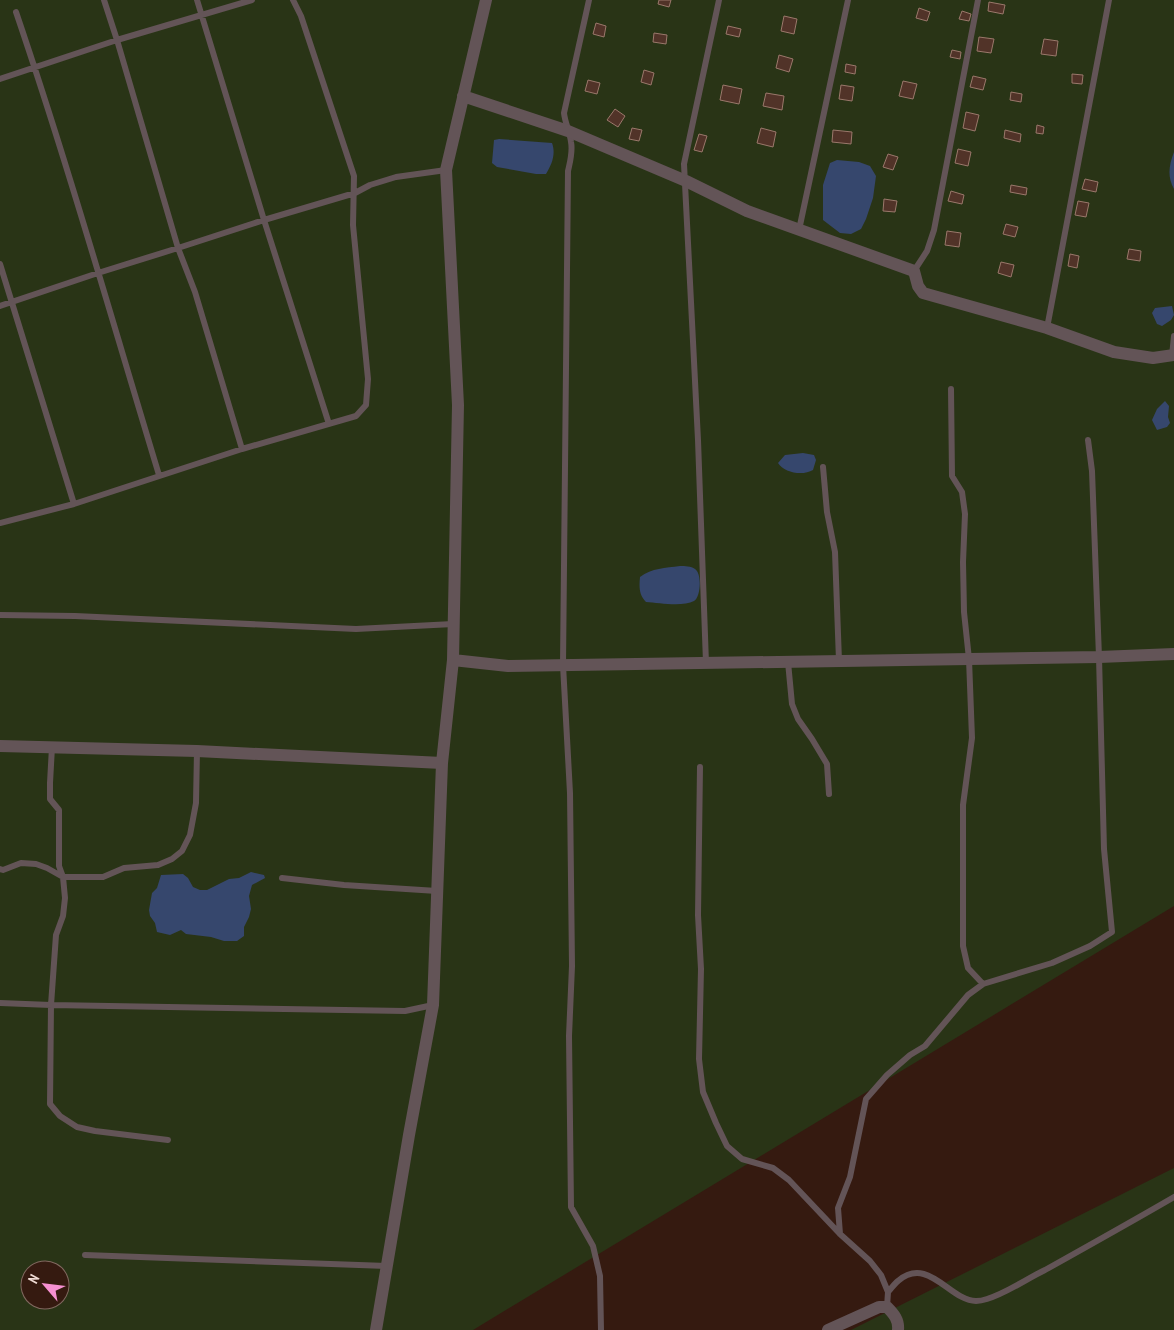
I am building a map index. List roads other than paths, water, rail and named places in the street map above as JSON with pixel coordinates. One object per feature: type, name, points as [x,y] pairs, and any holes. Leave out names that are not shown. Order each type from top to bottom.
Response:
[{"type":"street","points":[[376,1330],[433,1005],[442,763],[453,660],[458,406],[446,170],[486,0]]},
{"type":"street","points":[[464,96],[568,131],[686,182],[747,211],[914,271],[922,293],[1047,328],[1114,352],[1153,358],[1173,356]]},
{"type":"street","points":[[453,660],[508,666],[563,666],[1100,657],[1174,654]]},
{"type":"street","points":[[0,746],[197,751],[442,763]]},
{"type":"street","points":[[828,1330],[878,1307],[887,1307],[894,1314],[898,1323],[898,1330]]},
{"type":"lane","points":[[104,0],[178,248],[195,292],[242,449]]},
{"type":"lane","points":[[197,0],[329,424]]},
{"type":"lane","points":[[0,79],[117,40],[252,0]]},
{"type":"lane","points":[[0,523],[74,504],[242,449],[356,416],[366,405],[368,379],[353,225],[354,176],[301,16],[293,0]]},
{"type":"lane","points":[[589,0],[564,113],[572,150],[568,172],[563,666],[570,793],[572,966],[569,1036],[571,1207],[593,1246],[600,1276],[601,1330]]},
{"type":"lane","points":[[706,663],[698,440],[684,164],[719,0]]},
{"type":"lane","points":[[799,230],[848,0]]},
{"type":"lane","points":[[914,271],[927,251],[934,230],[978,0]]},
{"type":"lane","points":[[1047,328],[1109,0]]},
{"type":"lane","points":[[16,12],[35,67],[159,475]]},
{"type":"lane","points":[[0,306],[264,220],[355,193],[370,185],[396,176],[446,170]]},
{"type":"lane","points":[[0,264],[74,504]]},
{"type":"lane","points":[[1173,356],[1174,336]]},
{"type":"lane","points":[[951,389],[952,476],[962,492],[965,514],[964,612],[969,659],[972,738],[963,805],[962,946],[968,968],[984,984]]},
{"type":"lane","points":[[840,1234],[838,1208],[850,1176],[866,1099],[887,1074],[910,1055],[925,1046],[968,995],[984,984],[1052,963],[1090,946],[1112,932],[1104,849],[1100,657],[1092,471],[1088,440]]},
{"type":"lane","points":[[823,467],[827,512],[835,552],[839,661]]},
{"type":"lane","points":[[0,615],[75,616],[356,628],[453,624]]},
{"type":"lane","points":[[788,662],[792,704],[798,719],[827,764],[829,794]]},
{"type":"lane","points":[[52,747],[50,799],[59,810],[58,866],[63,878],[65,898],[64,916],[56,936],[51,1005],[50,1104],[60,1116],[77,1127],[168,1140]]},
{"type":"lane","points":[[0,869],[3,870],[21,863],[36,864],[63,878],[104,877],[124,868],[158,865],[172,859],[182,851],[190,835],[196,804],[197,751]]},
{"type":"lane","points":[[700,767],[698,915],[701,968],[699,1059],[703,1092],[727,1146],[742,1158],[773,1168],[789,1180],[840,1234],[870,1261],[881,1275],[888,1292],[887,1307]]},
{"type":"lane","points":[[282,878],[344,885],[437,891]]},
{"type":"lane","points":[[0,1003],[405,1011],[433,1005]]},
{"type":"lane","points":[[888,1292],[898,1281],[909,1274],[922,1273],[964,1297],[975,1301],[988,1299],[1174,1197]]},
{"type":"lane","points":[[85,1255],[387,1266]]},
{"type":"water","points":[[494,140],[552,143],[553,159],[546,174],[497,167],[492,163]]},
{"type":"water","points":[[1174,152],[1174,189],[1170,180],[1170,171]]},
{"type":"water","points":[[837,160],[859,162],[870,166],[876,176],[873,198],[866,219],[861,229],[851,234],[840,233],[823,220],[823,185],[830,163]]},
{"type":"water","points":[[1172,306],[1174,315],[1171,320],[1162,326],[1157,324],[1152,313],[1155,308]]},
{"type":"water","points":[[1165,401],[1169,406],[1168,417],[1170,423],[1167,427],[1157,430],[1152,420],[1157,409]]},
{"type":"water","points":[[803,453],[814,455],[816,460],[813,470],[809,472],[789,471],[778,463],[785,455]]},
{"type":"water","points":[[680,566],[692,567],[699,575],[700,585],[696,599],[684,604],[646,602],[640,591],[640,577],[654,570]]},
{"type":"water","points":[[251,872],[264,875],[265,878],[252,885],[249,896],[251,909],[244,927],[244,936],[237,941],[224,941],[211,937],[186,934],[181,930],[170,935],[157,932],[149,910],[152,893],[157,888],[161,875],[183,874],[188,878],[193,887],[207,890],[229,879],[239,878]]}]
